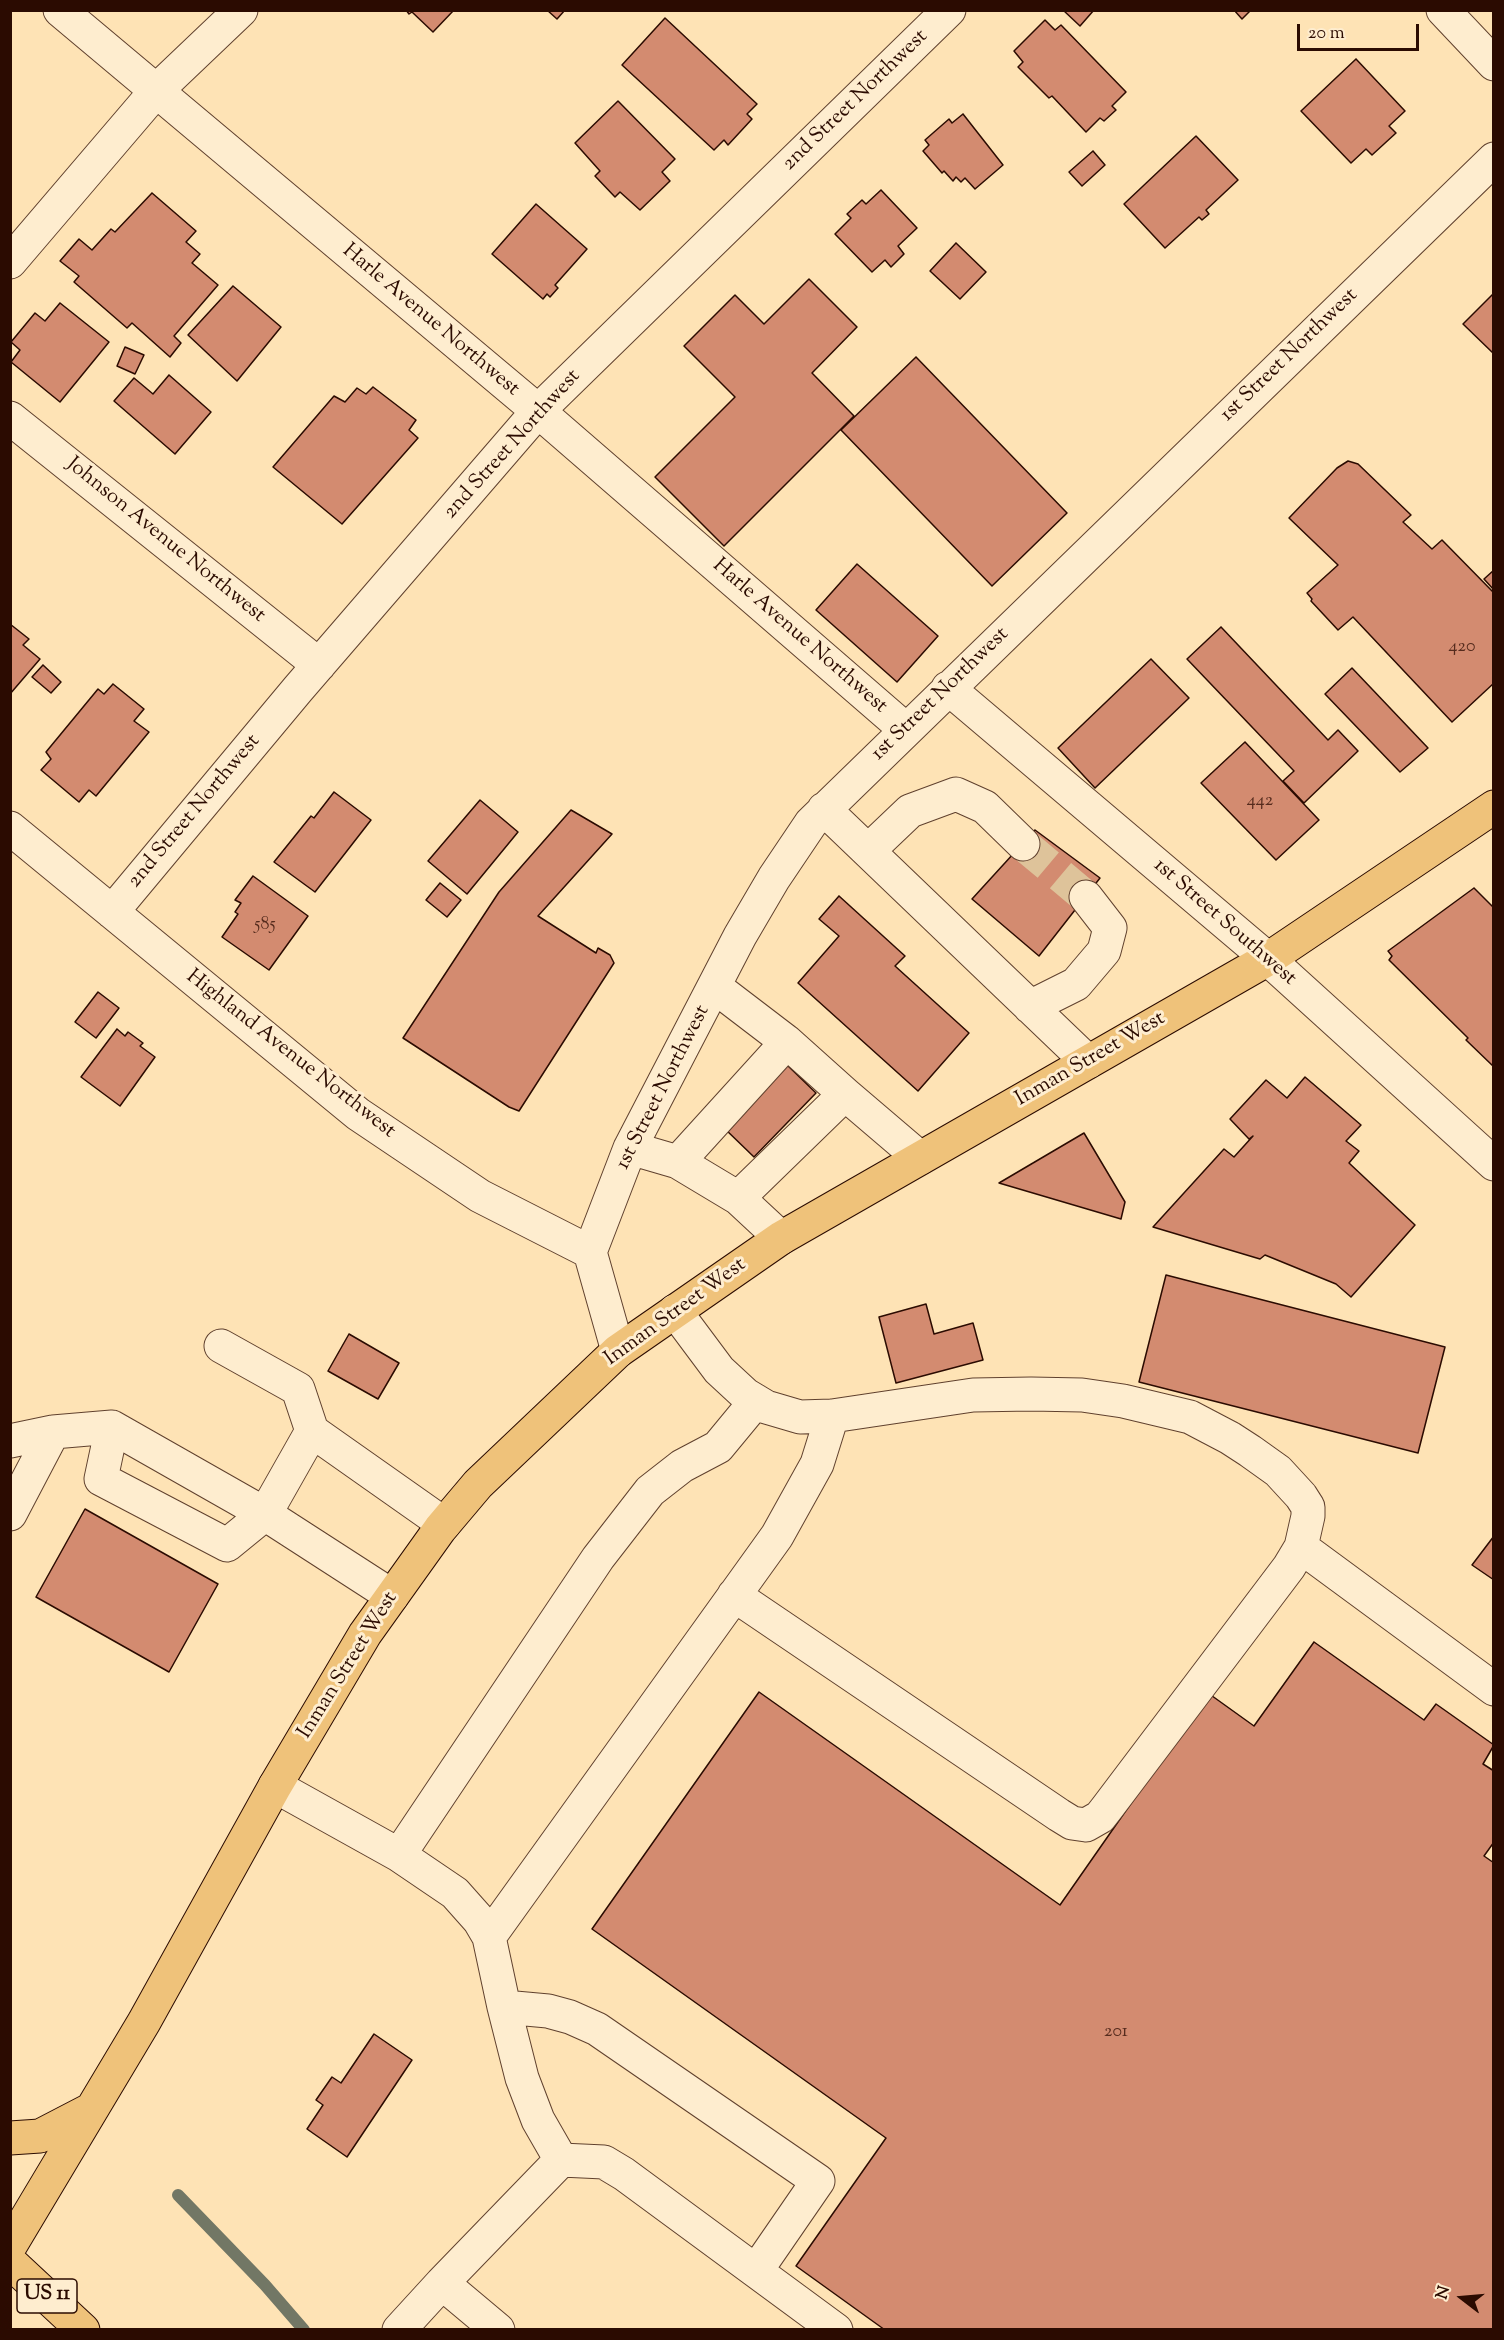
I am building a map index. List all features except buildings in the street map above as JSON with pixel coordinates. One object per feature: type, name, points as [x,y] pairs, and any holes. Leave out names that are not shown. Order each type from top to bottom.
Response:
[{"type":"main road","name":"Inman Street West","points":[[10,2246],[144,2022],[275,1786],[365,1634],[444,1524],[478,1484],[618,1351],[781,1238],[1268,959],[1494,807]]},
{"type":"main road","points":[[10,2138],[40,2136],[92,2109]]},
{"type":"main road","name":"US 11","points":[[10,2262],[83,2330]]},
{"type":"street","name":"Harle Avenue Northwest","points":[[60,10],[538,411],[905,729]]},
{"type":"street","points":[[10,262],[156,91],[241,10]]},
{"type":"street","name":"2nd Street Northwest","points":[[112,912],[319,665],[365,632],[538,411],[949,10]]},
{"type":"street","points":[[1443,10],[1494,64]]},
{"type":"street","name":"1st Street Northwest","points":[[590,1252],[630,1148],[740,936],[810,823],[1494,159]]},
{"type":"street","name":"Johnson Avenue Northwest","points":[[10,418],[319,665]]},
{"type":"street","name":"1st Street Southwest","points":[[948,688],[1268,959],[1494,1164]]},
{"type":"street","points":[[868,851],[910,811],[956,794],[985,807],[1023,844]]},
{"type":"street","points":[[824,809],[1088,1062]]},
{"type":"street","name":"Highland Avenue Northwest","points":[[10,828],[358,1114],[480,1196],[590,1252]]},
{"type":"street","points":[[1030,1007],[1076,984],[1104,951],[1110,927],[1086,897]]},
{"type":"street","points":[[715,987],[787,1042],[845,1095],[920,1158]]},
{"type":"street","points":[[678,1162],[787,1042]]},
{"type":"street","points":[[738,1198],[845,1095]]},
{"type":"street","points":[[630,1148],[678,1162],[738,1198],[781,1238]]},
{"type":"street","points":[[590,1252],[618,1351]]},
{"type":"street","points":[[675,1311],[719,1370],[746,1395],[766,1407],[800,1417],[832,1416],[973,1395],[1082,1395],[1190,1417],[1230,1438],[1278,1471],[1294,1487],[1308,1507],[1307,1525],[1301,1547],[1289,1567],[1107,1809],[1100,1817],[1086,1826],[1072,1823],[1059,1815],[734,1596]]},
{"type":"street","points":[[221,1346],[298,1389],[312,1431],[444,1524]]},
{"type":"street","points":[[399,1855],[598,1558],[644,1499],[682,1466],[718,1447],[756,1401]]},
{"type":"street","points":[[489,1938],[777,1536],[817,1464],[832,1416]]},
{"type":"street","points":[[112,1427],[101,1479],[226,1545],[265,1514],[312,1431]]},
{"type":"street","points":[[10,1441],[53,1432],[112,1427],[265,1514],[392,1596]]},
{"type":"street","points":[[10,1514],[53,1432]]},
{"type":"street","points":[[1301,1547],[1494,1689]]},
{"type":"street","points":[[275,1786],[399,1855],[443,1883],[479,1920],[489,1938],[522,2078],[534,2109],[561,2160]]},
{"type":"street","points":[[504,2007],[548,2011],[570,2017],[597,2029],[818,2181],[756,2271]]},
{"type":"street","points":[[399,2330],[561,2160],[604,2162],[624,2174],[836,2330]]},
{"type":"street","points":[[442,2283],[498,2330]]},
{"type":"waterway","points":[[178,2195],[265,2285],[304,2330]]},
{"type":"tunnel","points":[[1023,844],[1086,897]]}]
